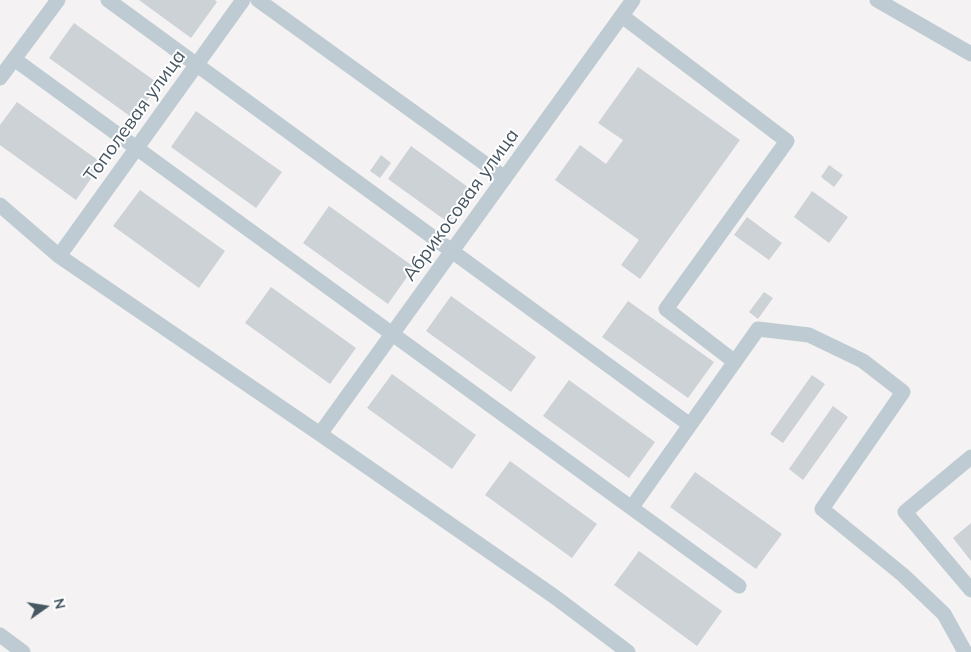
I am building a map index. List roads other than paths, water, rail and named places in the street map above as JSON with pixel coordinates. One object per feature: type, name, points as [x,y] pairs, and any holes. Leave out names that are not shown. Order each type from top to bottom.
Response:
[{"type":"street","points":[[0,78],[58,0]]},
{"type":"street","points":[[108,0],[690,425]]},
{"type":"street","name":"Тополевая улица","points":[[59,256],[244,0]]},
{"type":"street","points":[[258,0],[505,178]]},
{"type":"street","name":"Абрикосовая улица","points":[[320,434],[633,0]]},
{"type":"street","points":[[877,0],[969,57]]},
{"type":"street","points":[[622,16],[787,141],[666,309],[735,362]]},
{"type":"street","points":[[14,59],[739,586]]},
{"type":"street","points":[[0,205],[59,256],[320,434],[555,598],[628,652]]},
{"type":"street","points":[[632,507],[758,329],[809,335],[862,361],[903,392],[822,509],[903,575],[944,614],[966,652]]},
{"type":"street","points":[[971,457],[905,512],[971,590]]},
{"type":"street","points":[[0,635],[24,652]]}]
